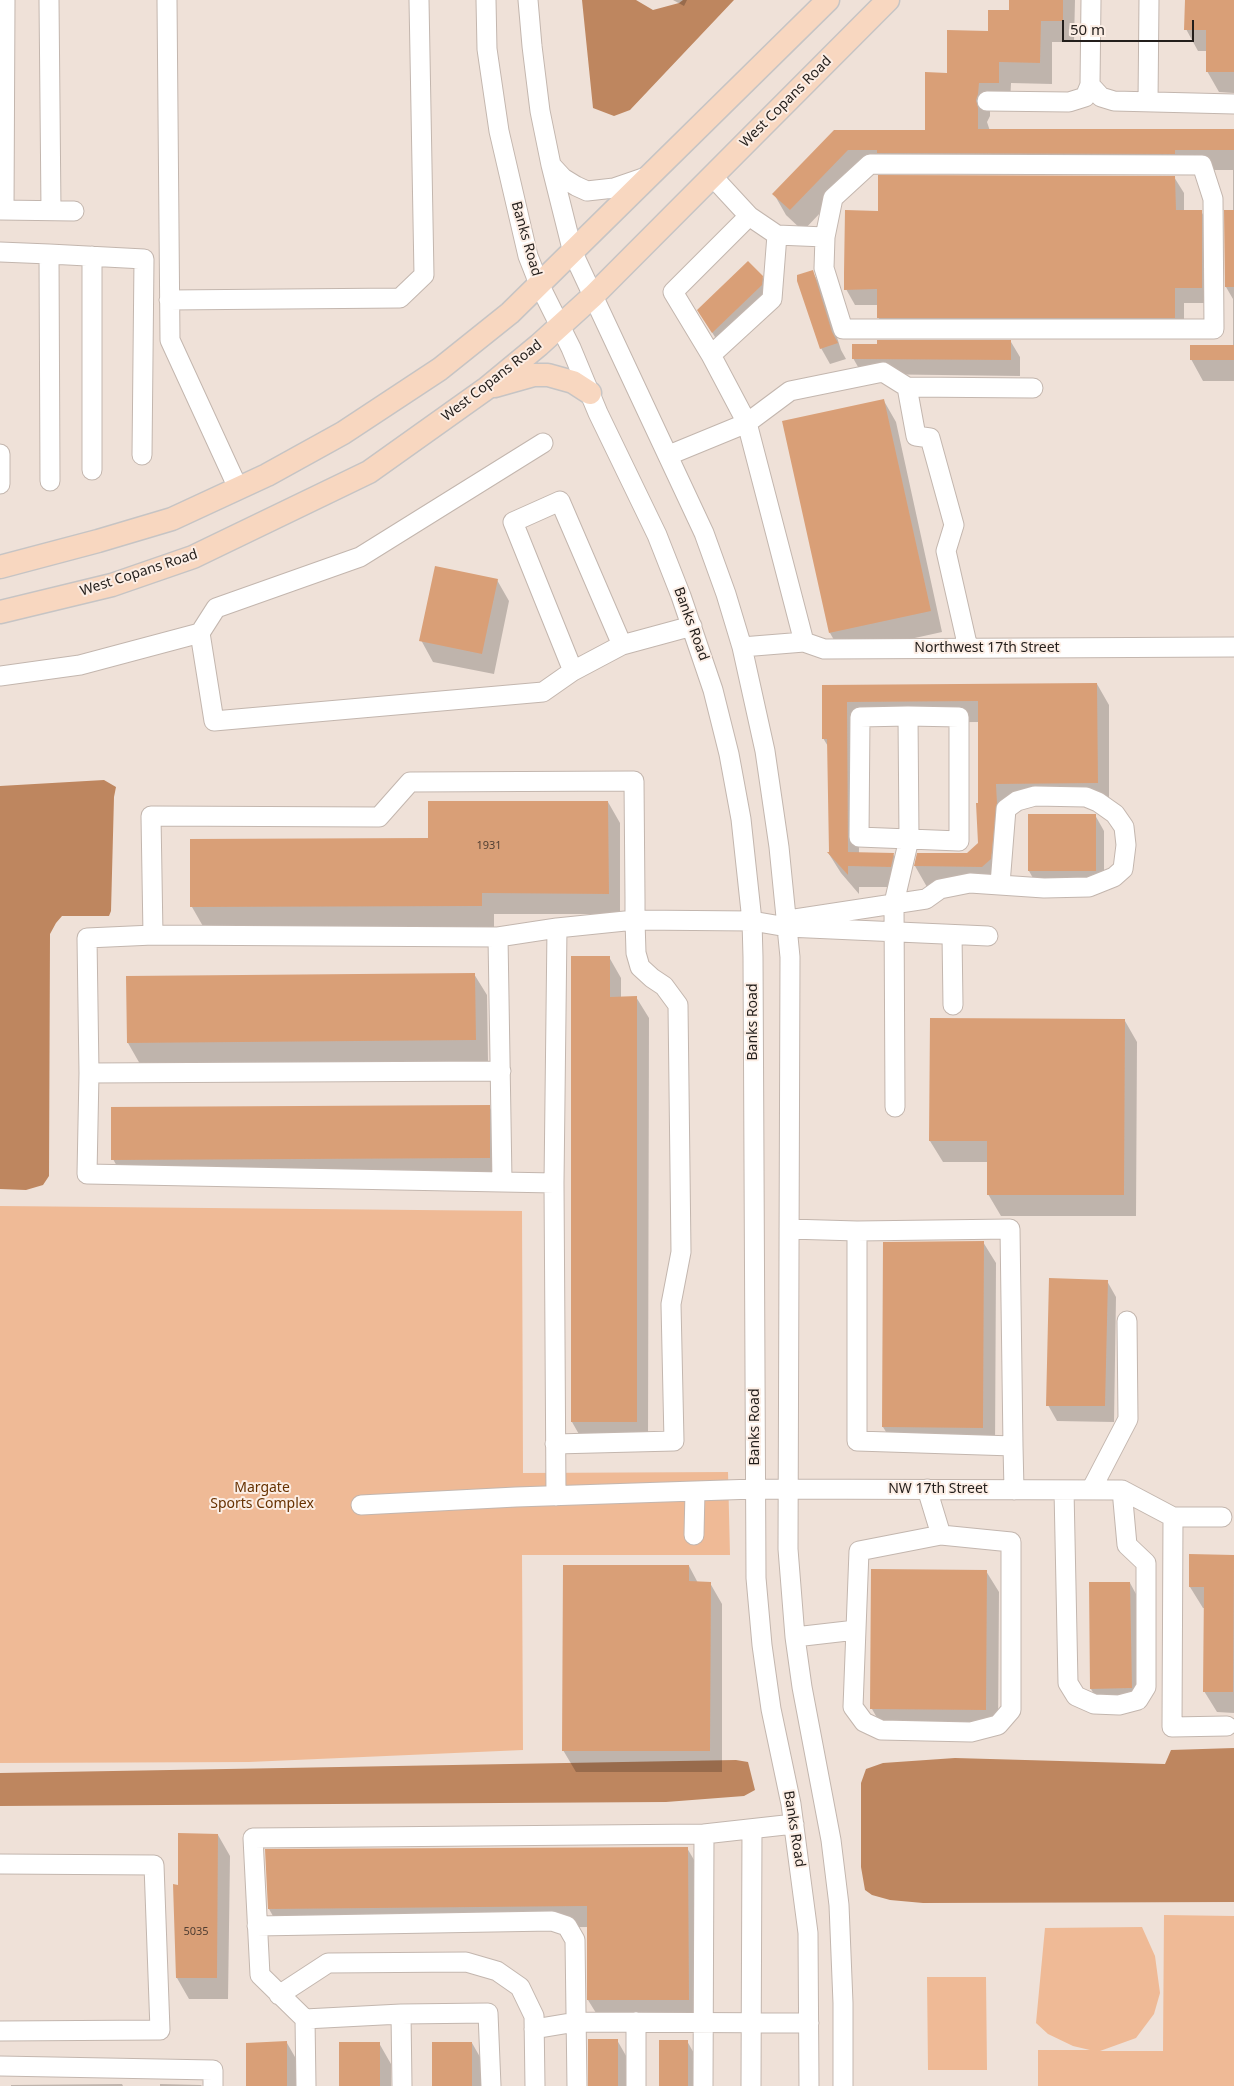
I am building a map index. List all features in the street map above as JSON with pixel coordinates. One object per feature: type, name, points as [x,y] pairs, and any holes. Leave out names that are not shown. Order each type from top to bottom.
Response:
[{"type":"main road","points":[[0,567],[172,519],[267,475],[343,433],[440,369],[510,313],[828,0]]},
{"type":"main road","name":"West Copans Road","points":[[0,612],[112,585],[193,557],[369,472],[487,388],[593,296],[888,0]]},
{"type":"main road","points":[[487,388],[534,375],[548,375],[573,382],[590,393]]},
{"type":"street","points":[[5,0],[2,210],[74,211]]},
{"type":"street","points":[[49,0],[51,210]]},
{"type":"street","points":[[167,0],[170,340],[238,488]]},
{"type":"street","points":[[170,300],[400,298],[424,275],[420,0]]},
{"type":"street","name":"Banks Road","points":[[486,0],[487,49],[500,131],[528,256],[539,284],[561,325],[590,393],[657,535],[692,626],[713,690],[729,754],[746,851],[752,921],[756,1578],[762,1645],[771,1709],[794,1824],[808,1933],[810,2086]]},
{"type":"street","points":[[528,0],[540,111],[551,165],[573,253],[704,533],[742,646],[765,750],[779,847],[790,956],[788,1548],[795,1637],[802,1687],[831,1840],[839,1905],[843,2003],[843,2086]]},
{"type":"street","points":[[987,102],[1070,102],[1085,97],[1090,85],[1091,0]]},
{"type":"street","points":[[1148,102],[1149,0]]},
{"type":"street","points":[[1090,85],[1101,97],[1114,102],[1234,104]]},
{"type":"street","points":[[870,164],[1202,165],[1213,199],[1214,329],[843,330],[824,268],[824,237],[833,198],[870,164]]},
{"type":"street","points":[[551,165],[564,178],[587,191],[614,188],[652,175]]},
{"type":"street","points":[[712,176],[750,216],[777,235],[824,237]]},
{"type":"street","points":[[750,216],[673,292],[711,355],[747,423],[804,642]]},
{"type":"street","points":[[711,355],[772,299],[777,235]]},
{"type":"street","points":[[0,252],[144,258],[142,455]]},
{"type":"street","points":[[49,254],[50,481]]},
{"type":"street","points":[[92,256],[92,470]]},
{"type":"street","points":[[669,455],[747,423],[790,391],[883,372],[908,387],[1033,388]]},
{"type":"street","points":[[908,387],[916,436],[930,438],[954,525],[946,551],[968,648]]},
{"type":"street","points":[[543,443],[360,556],[216,608],[200,633],[214,721],[543,692],[573,671],[622,645],[692,626]]},
{"type":"street","points":[[0,454],[0,484]]},
{"type":"street","points":[[573,671],[513,522],[560,501],[622,645]]},
{"type":"street","points":[[0,676],[80,665],[200,633]]},
{"type":"street","name":"Northwest 17th Street","points":[[742,646],[804,642],[824,649],[1234,647]]},
{"type":"street","points":[[895,1108],[894,903],[909,839],[908,716]]},
{"type":"street","points":[[860,717],[959,717],[959,841],[909,839],[859,837],[860,717]]},
{"type":"street","points":[[153,935],[151,816],[379,817],[410,782],[634,781],[636,953],[640,967],[664,986],[678,1005],[681,1252],[671,1304],[674,1441],[555,1444]]},
{"type":"street","points":[[787,927],[796,918],[926,899],[940,889],[954,885],[1000,884],[1044,888],[1089,887],[1114,877],[1123,869],[1126,846],[1124,827],[1116,814],[1098,802],[1086,797],[1035,796],[1017,801],[1006,809],[1000,884]]},
{"type":"street","points":[[554,1183],[87,1174],[89,1074],[87,938],[153,935],[498,937],[557,928],[635,920],[752,921],[787,927],[895,931],[952,936],[988,936]]},
{"type":"street","points":[[556,1496],[554,1183],[557,928]]},
{"type":"street","points":[[952,936],[953,1005]]},
{"type":"street","points":[[498,937],[502,1181]]},
{"type":"street","points":[[89,1074],[500,1071]]},
{"type":"street","points":[[789,1229],[1010,1229],[1014,1490]]},
{"type":"street","points":[[857,1230],[857,1441],[1013,1446]]},
{"type":"street","points":[[1091,1490],[1128,1419],[1127,1321]]},
{"type":"street","name":"NW 17th Street","points":[[361,1505],[755,1489],[1122,1490]]},
{"type":"street","points":[[927,1489],[940,1535]]},
{"type":"street","points":[[1064,1490],[1068,1683],[1076,1696],[1094,1704],[1119,1705],[1138,1700],[1146,1686],[1146,1563],[1126,1545],[1122,1490]]},
{"type":"street","points":[[1122,1490],[1173,1517],[1222,1516]]},
{"type":"street","points":[[694,1535],[695,1491]]},
{"type":"street","points":[[1173,1517],[1172,1727],[1227,1726]]},
{"type":"street","points":[[940,1535],[1011,1542],[1011,1710],[998,1725],[971,1732],[881,1730],[864,1722],[853,1707],[859,1551],[940,1535]]},
{"type":"street","points":[[795,1637],[856,1630]]},
{"type":"street","points":[[492,2086],[488,2013],[401,2014],[305,2019],[279,1995],[260,1975],[253,1838],[704,1834],[794,1824]]},
{"type":"street","points":[[751,2086],[752,1829]]},
{"type":"street","points":[[704,1834],[704,2086]]},
{"type":"street","points":[[0,1864],[154,1865],[160,2030],[0,2031]]},
{"type":"street","points":[[257,1926],[552,1921],[567,1926],[575,1940],[577,2086]]},
{"type":"street","points":[[279,1995],[328,1963],[466,1962],[497,1971],[520,1987],[534,2016],[535,2086]]},
{"type":"street","points":[[401,2014],[402,2086]]},
{"type":"street","points":[[305,2019],[306,2086]]},
{"type":"street","points":[[534,2029],[576,2022],[810,2023]]},
{"type":"street","points":[[636,2022],[636,2086]]},
{"type":"street","points":[[0,2066],[138,2077],[213,2070],[213,2086]]},
{"type":"green space","name":"Margate Sports Complex","points":[[0,1206],[522,1211],[523,1473],[728,1472],[730,1555],[522,1555],[523,1750],[249,1762],[0,1763]]},
{"type":"green space","points":[[1164,1915],[1234,1916],[1234,2086],[1038,2086],[1038,2050],[1090,2050],[1073,2046],[1048,2034],[1036,2023],[1045,1928],[1142,1927],[1155,1956],[1160,1993],[1154,2014],[1136,2038],[1100,2051],[1163,2051]]},
{"type":"green space","points":[[927,1977],[986,1977],[987,2070],[928,2070]]},
{"type":"shaded area","points":[[582,0],[636,0],[653,10],[679,3],[683,0],[734,0],[630,110],[614,116],[593,108]]},
{"type":"shaded area","points":[[104,780],[116,787],[114,797],[111,911],[109,916],[62,916],[50,934],[49,1176],[43,1185],[26,1190],[0,1189],[0,786]]},
{"type":"shaded area","points":[[1234,1748],[1234,1902],[923,1903],[890,1900],[872,1895],[865,1890],[861,1867],[861,1783],[866,1769],[883,1763],[955,1758],[1165,1764],[1171,1750]]},
{"type":"shaded area","points":[[736,1760],[748,1762],[755,1790],[744,1796],[666,1802],[0,1806],[0,1773]]},
{"type":"building","points":[[1009,0],[1063,0],[1063,21],[1041,21],[1040,63],[999,62],[999,83],[979,83],[976,100],[978,129],[1234,129],[1234,150],[1175,150],[1175,154],[877,153],[877,150],[848,150],[790,210],[772,194],[834,130],[925,130],[925,72],[947,73],[947,30],[988,31],[988,10],[1009,10]]},
{"type":"building","points":[[1185,0],[1234,0],[1234,72],[1206,72],[1206,30],[1184,30]]},
{"type":"building","points":[[878,175],[1175,176],[1176,210],[1202,210],[1202,288],[1175,288],[1175,318],[877,318],[877,289],[844,290],[844,273],[845,210],[878,211]]},
{"type":"building","points":[[1224,210],[1234,210],[1234,287],[1225,287]]},
{"type":"building","points":[[748,261],[763,276],[762,285],[712,333],[697,310]]},
{"type":"building","points":[[813,270],[832,332],[838,343],[820,349],[797,281],[797,275]]},
{"type":"building","points":[[877,340],[1011,340],[1011,360],[852,359],[852,344],[877,344]]},
{"type":"building","points":[[1190,345],[1234,345],[1234,360],[1190,360]]},
{"type":"building","points":[[884,399],[931,611],[829,633],[782,421]]},
{"type":"building","points":[[435,566],[498,579],[482,654],[419,641]]},
{"type":"building","points":[[1097,683],[1098,783],[996,784],[997,803],[991,859],[982,867],[914,866],[917,853],[967,853],[978,843],[976,803],[978,803],[978,701],[847,702],[848,852],[894,853],[891,867],[848,866],[848,875],[827,852],[829,852],[827,739],[822,739],[822,685]]},
{"type":"building","points":[[428,801],[608,801],[609,894],[482,893],[482,906],[190,907],[190,839],[428,838]]},
{"type":"building","points":[[1028,814],[1096,814],[1096,871],[1028,871]]},
{"type":"building","points":[[571,956],[610,956],[610,997],[637,996],[637,1422],[571,1422]]},
{"type":"building","points":[[475,973],[476,1040],[127,1043],[126,976]]},
{"type":"building","points":[[930,1018],[1125,1019],[1124,1195],[987,1195],[987,1141],[929,1141]]},
{"type":"building","points":[[490,1105],[490,1158],[111,1160],[111,1107]]},
{"type":"building","points":[[984,1241],[983,1428],[882,1427],[883,1242]]},
{"type":"building","points":[[1049,1278],[1108,1280],[1105,1406],[1046,1406]]},
{"type":"building","points":[[1189,1554],[1234,1555],[1233,1692],[1203,1692],[1204,1587],[1189,1587]]},
{"type":"building","points":[[563,1565],[689,1565],[689,1581],[711,1582],[710,1751],[562,1751]]},
{"type":"building","points":[[871,1569],[987,1570],[986,1710],[870,1709]]},
{"type":"building","points":[[1089,1582],[1130,1582],[1132,1688],[1090,1689]]},
{"type":"building","points":[[178,1833],[218,1834],[217,1978],[176,1978],[173,1884],[178,1885]]},
{"type":"building","points":[[688,1847],[689,2000],[587,2000],[587,1906],[268,1909],[265,1849]]},
{"type":"building","points":[[588,2039],[618,2039],[618,2086],[588,2086]]},
{"type":"building","points":[[659,2040],[688,2040],[688,2086],[659,2086]]},
{"type":"building","points":[[287,2041],[287,2086],[246,2086],[246,2043]]},
{"type":"building","points":[[339,2042],[380,2042],[380,2086],[339,2086]]},
{"type":"building","points":[[432,2042],[472,2042],[472,2086],[432,2086]]}]
